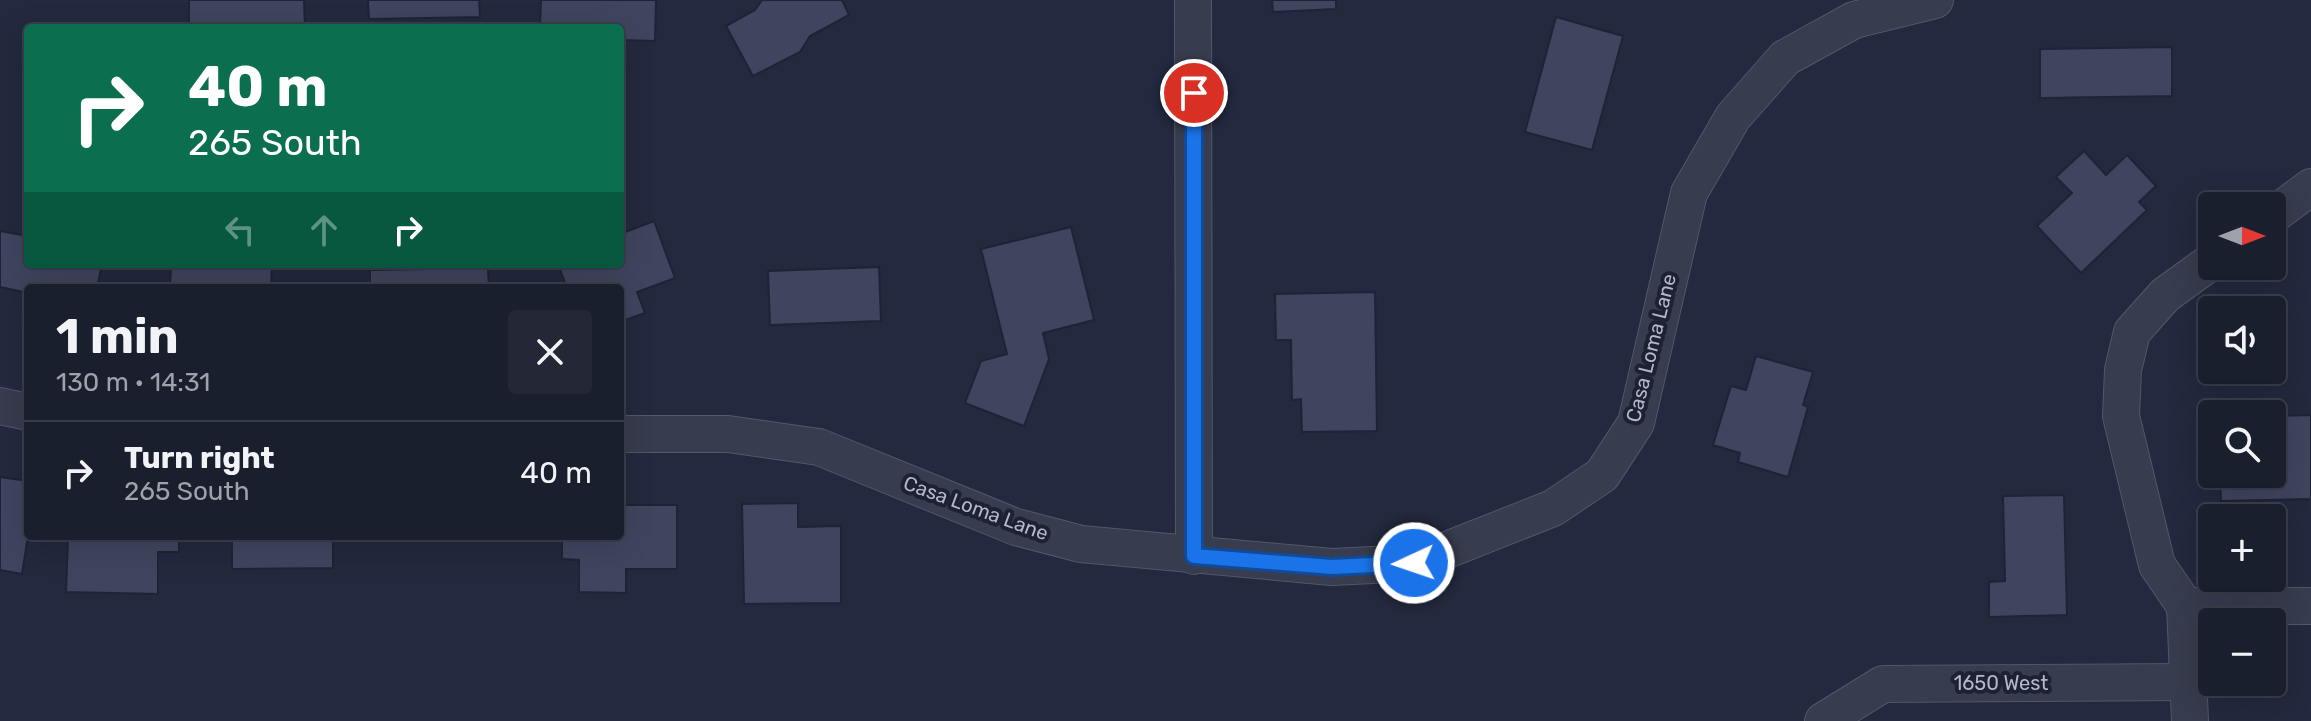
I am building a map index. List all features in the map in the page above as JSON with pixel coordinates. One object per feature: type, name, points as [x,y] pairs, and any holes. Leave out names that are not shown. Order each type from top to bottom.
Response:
[{"type":"street","points":[[1193,0],[1194,556]]},
{"type":"street","name":"Casa Loma Lane","points":[[624,434],[728,434],[819,447],[1016,527],[1081,544],[1332,567],[1414,563],[1553,508],[1602,475],[1636,423],[1689,193],[1733,117],[1785,58],[1854,20],[1935,0]]},
{"type":"street","points":[[2286,206],[2311,187]]},
{"type":"street","points":[[2190,721],[2185,606],[2157,565],[2121,416],[2123,370],[2132,332],[2165,295],[2198,271]]},
{"type":"street","points":[[0,406],[24,411]]},
{"type":"street","points":[[2185,606],[2311,606]]},
{"type":"street","name":"1650 West","points":[[1823,721],[1883,684],[2189,682]]},
{"type":"building","points":[[189,0],[304,0],[305,24],[189,24]]},
{"type":"building","points":[[368,0],[479,0],[480,17],[369,19]]},
{"type":"building","points":[[541,0],[656,0],[655,41],[624,40],[624,24],[540,24]]},
{"type":"building","points":[[762,0],[842,0],[849,15],[810,36],[800,52],[753,76],[726,26],[755,10]]},
{"type":"building","points":[[1272,0],[1336,0],[1336,9],[1273,12]]},
{"type":"building","points":[[1556,17],[1623,36],[1592,150],[1525,132]]},
{"type":"building","points":[[2172,47],[2172,96],[2040,98],[2040,49]]},
{"type":"building","points":[[2084,151],[2106,175],[2127,155],[2156,186],[2139,202],[2147,210],[2081,273],[2037,226],[2072,193],[2056,177]]},
{"type":"building","points":[[654,221],[675,278],[637,292],[645,313],[624,321],[624,284],[566,284],[560,268],[624,268],[624,232]]},
{"type":"building","points":[[1071,227],[1094,320],[1043,333],[1049,359],[1024,426],[965,403],[981,361],[1007,354],[981,249]]},
{"type":"building","points":[[0,231],[24,235],[24,268],[101,268],[98,284],[24,284],[24,292],[0,287]]},
{"type":"building","points":[[879,267],[881,321],[770,325],[768,271]]},
{"type":"building","points":[[171,268],[272,268],[271,284],[170,284]]},
{"type":"building","points":[[488,268],[489,284],[370,284],[370,270]]},
{"type":"building","points":[[1375,292],[1377,431],[1302,432],[1301,399],[1292,400],[1291,340],[1276,340],[1275,294]]},
{"type":"building","points":[[1756,356],[1813,372],[1803,405],[1808,407],[1788,477],[1738,462],[1740,453],[1713,445],[1731,386],[1746,390]]},
{"type":"building","points":[[2311,415],[2311,499],[2221,501],[2221,488],[2286,488],[2286,416]]},
{"type":"building","points":[[0,477],[24,480],[24,540],[27,540],[22,574],[0,570]]},
{"type":"building","points":[[2064,495],[2067,615],[1989,617],[1989,582],[2005,581],[2003,496]]},
{"type":"building","points":[[798,503],[798,527],[841,526],[841,603],[744,604],[742,504]]},
{"type":"building","points":[[624,505],[677,505],[677,569],[626,569],[626,593],[579,592],[579,560],[562,559],[562,540],[624,540]]},
{"type":"building","points":[[68,540],[179,540],[179,552],[158,552],[158,594],[66,592]]},
{"type":"building","points":[[232,540],[333,540],[333,568],[232,569]]},
{"type":"route","points":[[1194,93],[1194,556],[1332,567],[1414,563]]}]
